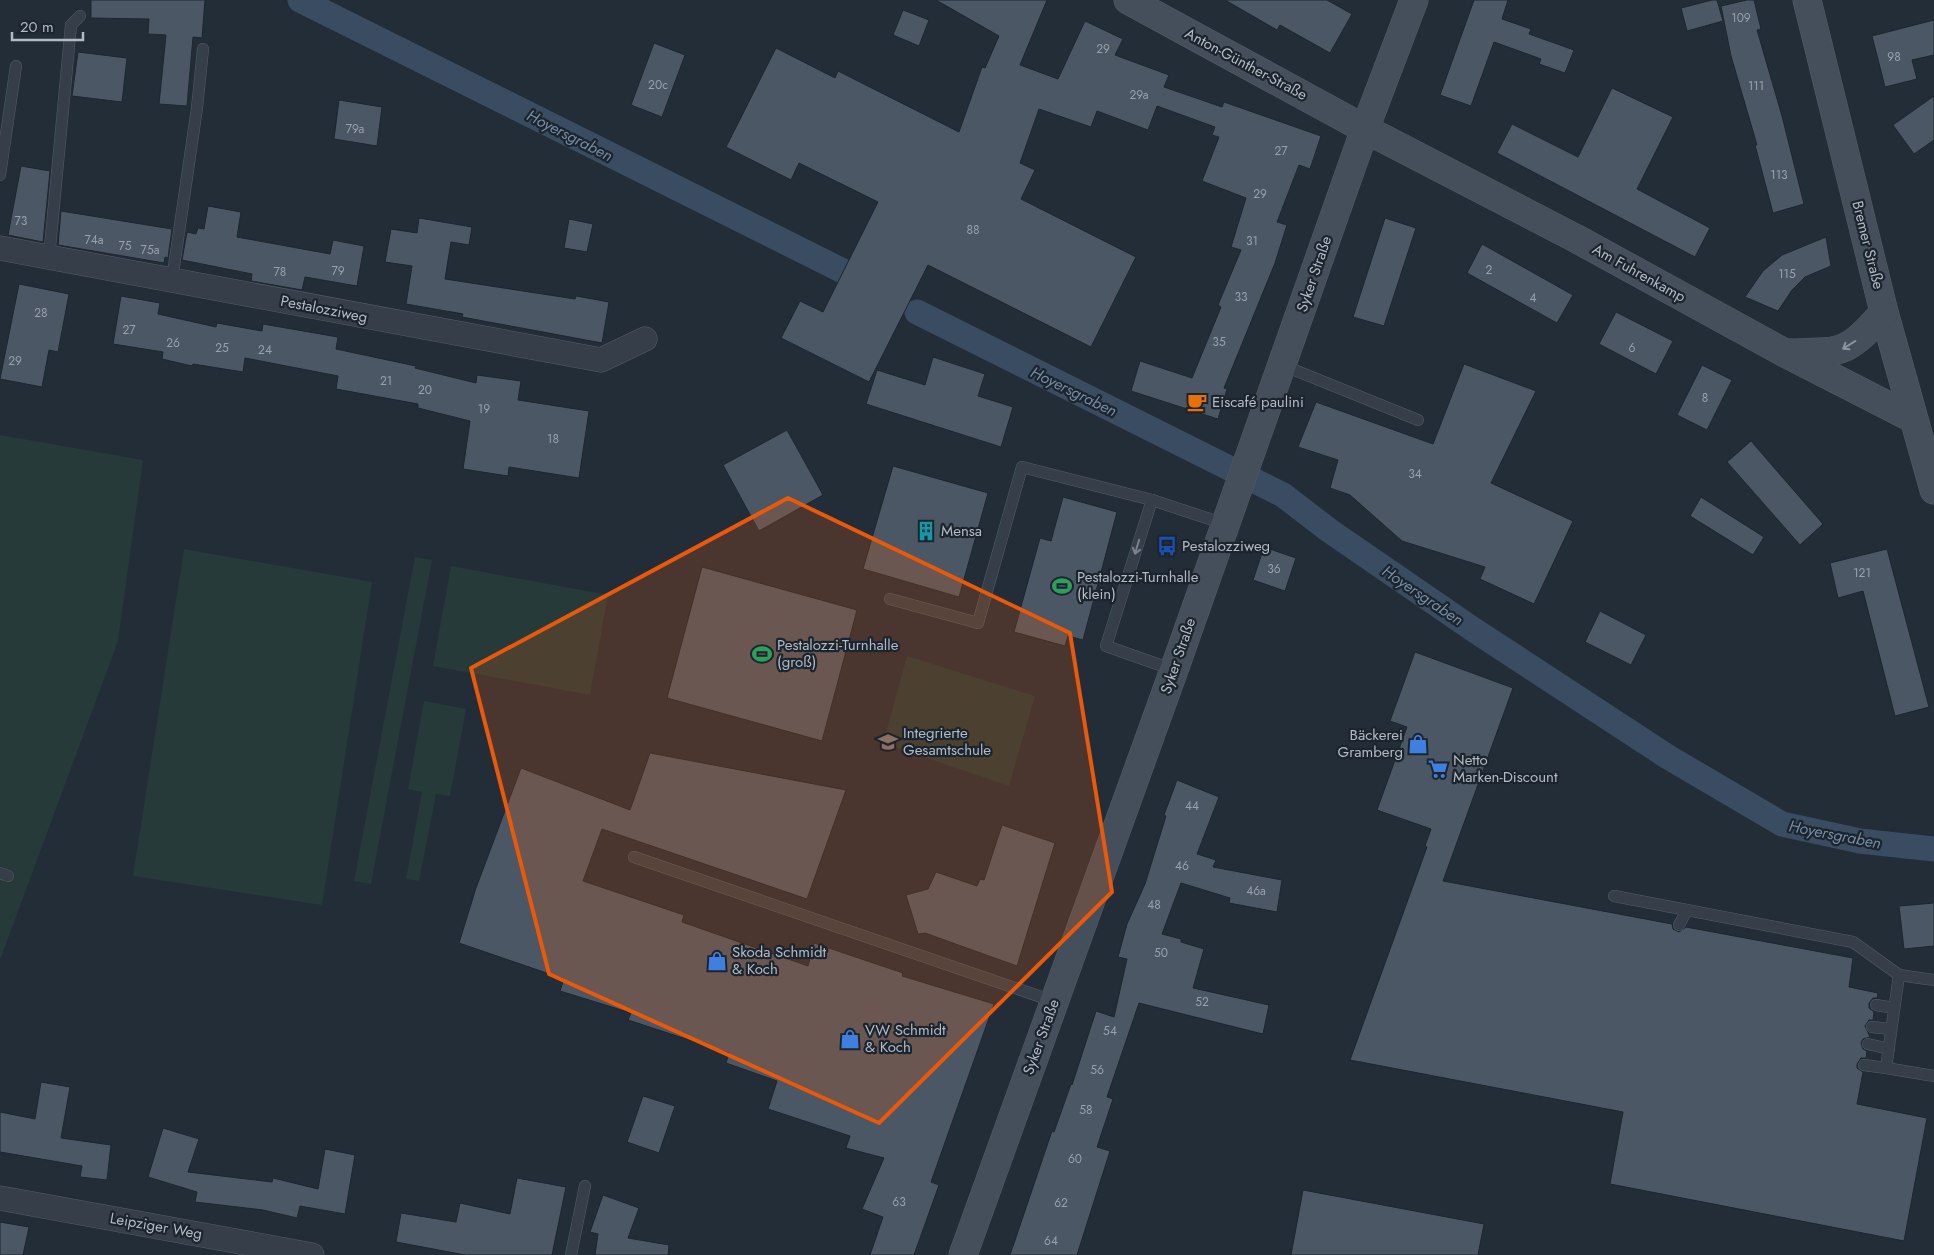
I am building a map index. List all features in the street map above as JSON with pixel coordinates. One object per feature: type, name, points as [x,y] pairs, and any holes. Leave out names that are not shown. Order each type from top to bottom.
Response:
[{"type":"main road","name":"Anton-Günther-Straße","points":[[1128,0],[1365,129]]},
{"type":"main road","name":"Syker Straße","points":[[963,1255],[1053,1001],[1174,670],[1365,129],[1414,0]]},
{"type":"main road","name":"Bremer Straße","points":[[1807,0],[1884,312],[1912,418],[1934,490]]},
{"type":"main road","name":"Am Fuhrenkamp","points":[[1365,129],[1577,238],[1785,353],[1912,418]]},
{"type":"main road","points":[[1785,353],[1834,352],[1849,347],[1867,332],[1884,312]]},
{"type":"street","name":"Pestalozziweg","points":[[0,248],[601,360],[645,339]]},
{"type":"street","points":[[1912,418],[1934,433]]},
{"type":"street","name":"Leipziger Weg","points":[[0,1198],[312,1255]]},
{"type":"lane","points":[[49,258],[70,26],[80,16]]},
{"type":"lane","points":[[172,280],[197,108],[203,49]]},
{"type":"lane","points":[[0,175],[16,66]]},
{"type":"lane","points":[[1282,365],[1418,420]]},
{"type":"lane","points":[[890,599],[978,623],[1022,467],[1152,500],[1229,513]]},
{"type":"lane","points":[[1152,500],[1106,646],[1174,670]]},
{"type":"lane","points":[[634,857],[1053,1001]]},
{"type":"lane","points":[[1614,896],[1853,942],[1899,975],[1934,980]]},
{"type":"lane","points":[[1679,926],[1687,910]]},
{"type":"lane","points":[[1886,1068],[1899,975]]},
{"type":"lane","points":[[1876,1005],[1894,1008]]},
{"type":"lane","points":[[1872,1027],[1891,1029]]},
{"type":"lane","points":[[1868,1044],[1889,1049]]},
{"type":"lane","points":[[1864,1065],[1934,1076]]},
{"type":"lane","points":[[572,1255],[585,1186]]},
{"type":"highlighted area","points":[[788,498],[1070,633],[1112,892],[879,1123],[549,974],[471,668]]},
{"type":"green space","points":[[0,435],[143,460],[118,641],[0,960]]},
{"type":"green space","points":[[184,549],[372,582],[322,905],[133,876]]},
{"type":"green space","points":[[415,557],[432,560],[371,884],[354,881]]},
{"type":"green space","points":[[451,566],[608,595],[590,695],[433,666]]},
{"type":"green space","points":[[907,656],[1035,696],[1009,786],[883,743]]},
{"type":"green space","points":[[424,701],[466,709],[450,796],[436,794],[419,881],[406,879],[422,792],[408,789]]},
{"type":"building","points":[[91,0],[205,0],[202,38],[193,37],[187,106],[159,104],[166,35],[148,34],[149,19],[91,18]]},
{"type":"building","points":[[936,0],[1047,0],[1020,65],[1058,79],[1085,21],[1123,39],[1115,55],[1169,75],[1164,87],[1222,107],[1224,102],[1321,136],[1310,169],[1299,165],[1277,222],[1287,225],[1275,263],[1224,388],[1227,389],[1218,419],[1131,391],[1140,361],[1192,378],[1221,307],[1218,305],[1241,250],[1231,247],[1246,198],[1202,181],[1219,137],[1212,135],[1215,127],[1157,106],[1148,130],[1097,111],[1091,127],[1039,109],[1020,163],[1035,170],[1021,199],[1136,257],[1091,347],[928,265],[869,382],[781,338],[800,301],[823,312],[878,202],[799,163],[791,180],[726,147],[776,48],[835,78],[838,71],[959,132],[982,67],[985,68],[999,36]]},
{"type":"building","points":[[1225,0],[1327,0],[1352,14],[1330,53],[1280,25],[1277,30]]},
{"type":"building","points":[[1474,0],[1508,0],[1502,19],[1531,29],[1529,34],[1574,50],[1565,73],[1539,64],[1541,59],[1494,42],[1471,106],[1440,95]]},
{"type":"building","points":[[1717,0],[1723,21],[1687,31],[1681,8]]},
{"type":"building","points":[[1754,0],[1761,29],[1757,30],[1782,116],[1804,204],[1773,213],[1755,145],[1757,145],[1731,56],[1721,6]]},
{"type":"building","points":[[903,10],[929,20],[919,46],[893,35]]},
{"type":"building","points":[[1934,20],[1934,55],[1912,60],[1917,79],[1885,87],[1872,36]]},
{"type":"building","points":[[654,43],[685,55],[662,117],[631,105]]},
{"type":"building","points":[[78,52],[127,58],[122,102],[72,96]]},
{"type":"building","points":[[1612,88],[1673,117],[1637,189],[1710,228],[1695,257],[1497,153],[1512,124],[1578,157]]},
{"type":"building","points":[[1934,96],[1934,140],[1914,154],[1893,125]]},
{"type":"building","points":[[339,100],[382,107],[377,146],[334,139]]},
{"type":"building","points":[[21,166],[50,171],[43,242],[8,235]]},
{"type":"building","points":[[208,206],[241,212],[237,237],[330,254],[333,240],[364,246],[357,286],[305,277],[302,290],[251,281],[252,274],[182,260],[187,232],[196,234],[198,228],[204,229]]},
{"type":"building","points":[[61,211],[172,229],[168,258],[165,257],[164,263],[58,245]]},
{"type":"building","points":[[419,218],[472,227],[469,245],[451,242],[445,279],[575,299],[576,296],[609,302],[602,343],[462,317],[463,314],[406,304],[412,266],[385,262],[391,229],[417,233]]},
{"type":"building","points":[[1385,218],[1416,228],[1384,326],[1353,317]]},
{"type":"building","points":[[569,219],[593,224],[587,252],[564,248]]},
{"type":"building","points":[[1826,237],[1831,266],[1805,277],[1792,290],[1778,311],[1745,297],[1763,271],[1782,255]]},
{"type":"building","points":[[1482,244],[1573,295],[1557,323],[1467,273]]},
{"type":"building","points":[[19,284],[69,294],[58,352],[49,350],[42,387],[0,379]]},
{"type":"building","points":[[121,296],[160,303],[158,314],[216,327],[217,323],[262,331],[263,324],[338,337],[336,349],[416,366],[415,368],[476,383],[477,375],[521,381],[518,400],[589,411],[579,478],[509,467],[508,476],[463,469],[470,421],[418,408],[418,404],[336,389],[338,376],[245,358],[243,372],[193,364],[192,366],[162,359],[163,352],[113,344]]},
{"type":"building","points":[[1616,312],[1673,341],[1656,374],[1599,344]]},
{"type":"building","points":[[933,357],[985,374],[978,396],[1013,407],[1001,447],[866,404],[877,370],[925,385]]},
{"type":"building","points":[[1464,364],[1536,391],[1491,483],[1573,521],[1534,604],[1480,579],[1485,567],[1402,541],[1350,495],[1330,488],[1338,460],[1298,447],[1316,402],[1433,444]]},
{"type":"building","points":[[1702,365],[1732,380],[1707,430],[1677,415]]},
{"type":"building","points":[[787,430],[823,495],[759,531],[723,465]]},
{"type":"building","points":[[1751,441],[1823,524],[1800,545],[1727,462]]},
{"type":"building","name":"Mensa","points":[[893,466],[988,493],[959,597],[863,569]]},
{"type":"building","name":"Pestalozzi-Turnhalle (klein)","points":[[1063,497],[1117,512],[1083,640],[1068,636],[1065,646],[1014,632],[1040,538],[1051,541]]},
{"type":"building","points":[[1701,497],[1764,537],[1753,555],[1690,516]]},
{"type":"building","points":[[1264,547],[1296,558],[1285,591],[1253,580]]},
{"type":"building","points":[[1887,549],[1929,707],[1895,716],[1863,591],[1838,598],[1830,563]]},
{"type":"building","name":"Pestalozzi-Turnhalle (groß)","points":[[702,567],[857,610],[822,741],[667,698]]},
{"type":"building","points":[[1600,611],[1646,635],[1631,665],[1585,642]]},
{"type":"building","points":[[1415,652],[1513,688],[1443,881],[1672,924],[1673,929],[1679,932],[1686,927],[1853,958],[1849,987],[1878,993],[1877,998],[1873,998],[1869,1003],[1869,1008],[1874,1012],[1873,1020],[1869,1020],[1865,1026],[1870,1037],[1863,1039],[1861,1043],[1863,1049],[1867,1051],[1866,1058],[1861,1058],[1857,1064],[1857,1068],[1863,1072],[1857,1104],[1927,1118],[1904,1241],[1610,1184],[1623,1112],[1350,1060],[1427,847],[1425,846],[1431,829],[1377,810],[1407,727],[1390,721]]},
{"type":"building","points":[[650,753],[846,790],[807,899],[602,829],[583,881],[684,915],[682,922],[808,966],[814,943],[903,973],[902,976],[994,1004],[931,1182],[939,1185],[914,1255],[870,1255],[883,1217],[862,1209],[884,1158],[846,1148],[850,1136],[768,1109],[777,1081],[726,1063],[729,1053],[628,1020],[631,1013],[560,991],[564,979],[459,943],[476,888],[521,768],[630,810]]},
{"type":"building","points":[[1177,780],[1219,797],[1197,854],[1216,860],[1213,867],[1282,880],[1277,912],[1229,903],[1230,898],[1181,883],[1162,934],[1181,939],[1181,942],[1204,949],[1193,988],[1269,1005],[1263,1034],[1139,1003],[1107,1097],[1113,1099],[1097,1147],[1110,1151],[1077,1255],[1010,1255],[1052,1131],[1054,1132],[1072,1085],[1096,1011],[1114,1017],[1127,959],[1118,957],[1127,924],[1145,884],[1166,816],[1164,815]]},
{"type":"building","points":[[1002,825],[1055,843],[1017,966],[925,933],[918,934],[906,895],[928,889],[936,872],[977,886],[980,879],[984,880]]},
{"type":"building","points":[[1934,903],[1934,946],[1904,949],[1899,906]]},
{"type":"building","points":[[41,1082],[70,1087],[61,1138],[111,1145],[107,1180],[80,1177],[82,1166],[0,1152],[0,1112],[35,1119]]},
{"type":"building","points":[[643,1096],[675,1106],[659,1153],[627,1142]]},
{"type":"building","points":[[163,1128],[199,1139],[188,1172],[272,1182],[273,1178],[318,1189],[325,1149],[355,1155],[345,1214],[300,1206],[297,1218],[263,1210],[195,1202],[197,1192],[148,1177]]},
{"type":"building","points":[[517,1178],[566,1187],[552,1255],[465,1255],[396,1242],[401,1213],[456,1222],[460,1203],[510,1214]]},
{"type":"building","points":[[1303,1190],[1484,1224],[1478,1255],[1291,1255]]},
{"type":"building","points":[[603,1195],[639,1208],[628,1238],[669,1245],[668,1255],[595,1255],[598,1234],[590,1232]]},
{"type":"building","points":[[0,1222],[29,1227],[23,1255],[0,1255]]},
{"type":"waterway","name":"Hoyersgraben","points":[[300,0],[841,270]]},
{"type":"waterway","name":"Hoyersgraben","points":[[917,312],[1283,495],[1330,531],[1474,630],[1668,757],[1782,824],[1860,841],[1934,849]]},
{"type":"place","name":"Eiscafé paulini","points":[[1197,402]]},
{"type":"place","name":"Mensa","points":[[926,531]]},
{"type":"place","name":"Pestalozziweg","points":[[1167,546]]},
{"type":"place","name":"Pestalozzi-Turnhalle (klein)","points":[[1062,586]]},
{"type":"place","name":"Pestalozzi-Turnhalle (groß)","points":[[762,654]]},
{"type":"place","name":"Integrierte Gesamtschule","points":[[888,742]]},
{"type":"place","name":"Bäckerei Gramberg","points":[[1418,744]]},
{"type":"place","name":"Netto Marken-Discount","points":[[1438,769]]},
{"type":"place","name":"Skoda Schmidt & Koch","points":[[717,961]]},
{"type":"place","name":"VW Schmidt & Koch","points":[[850,1039]]}]
